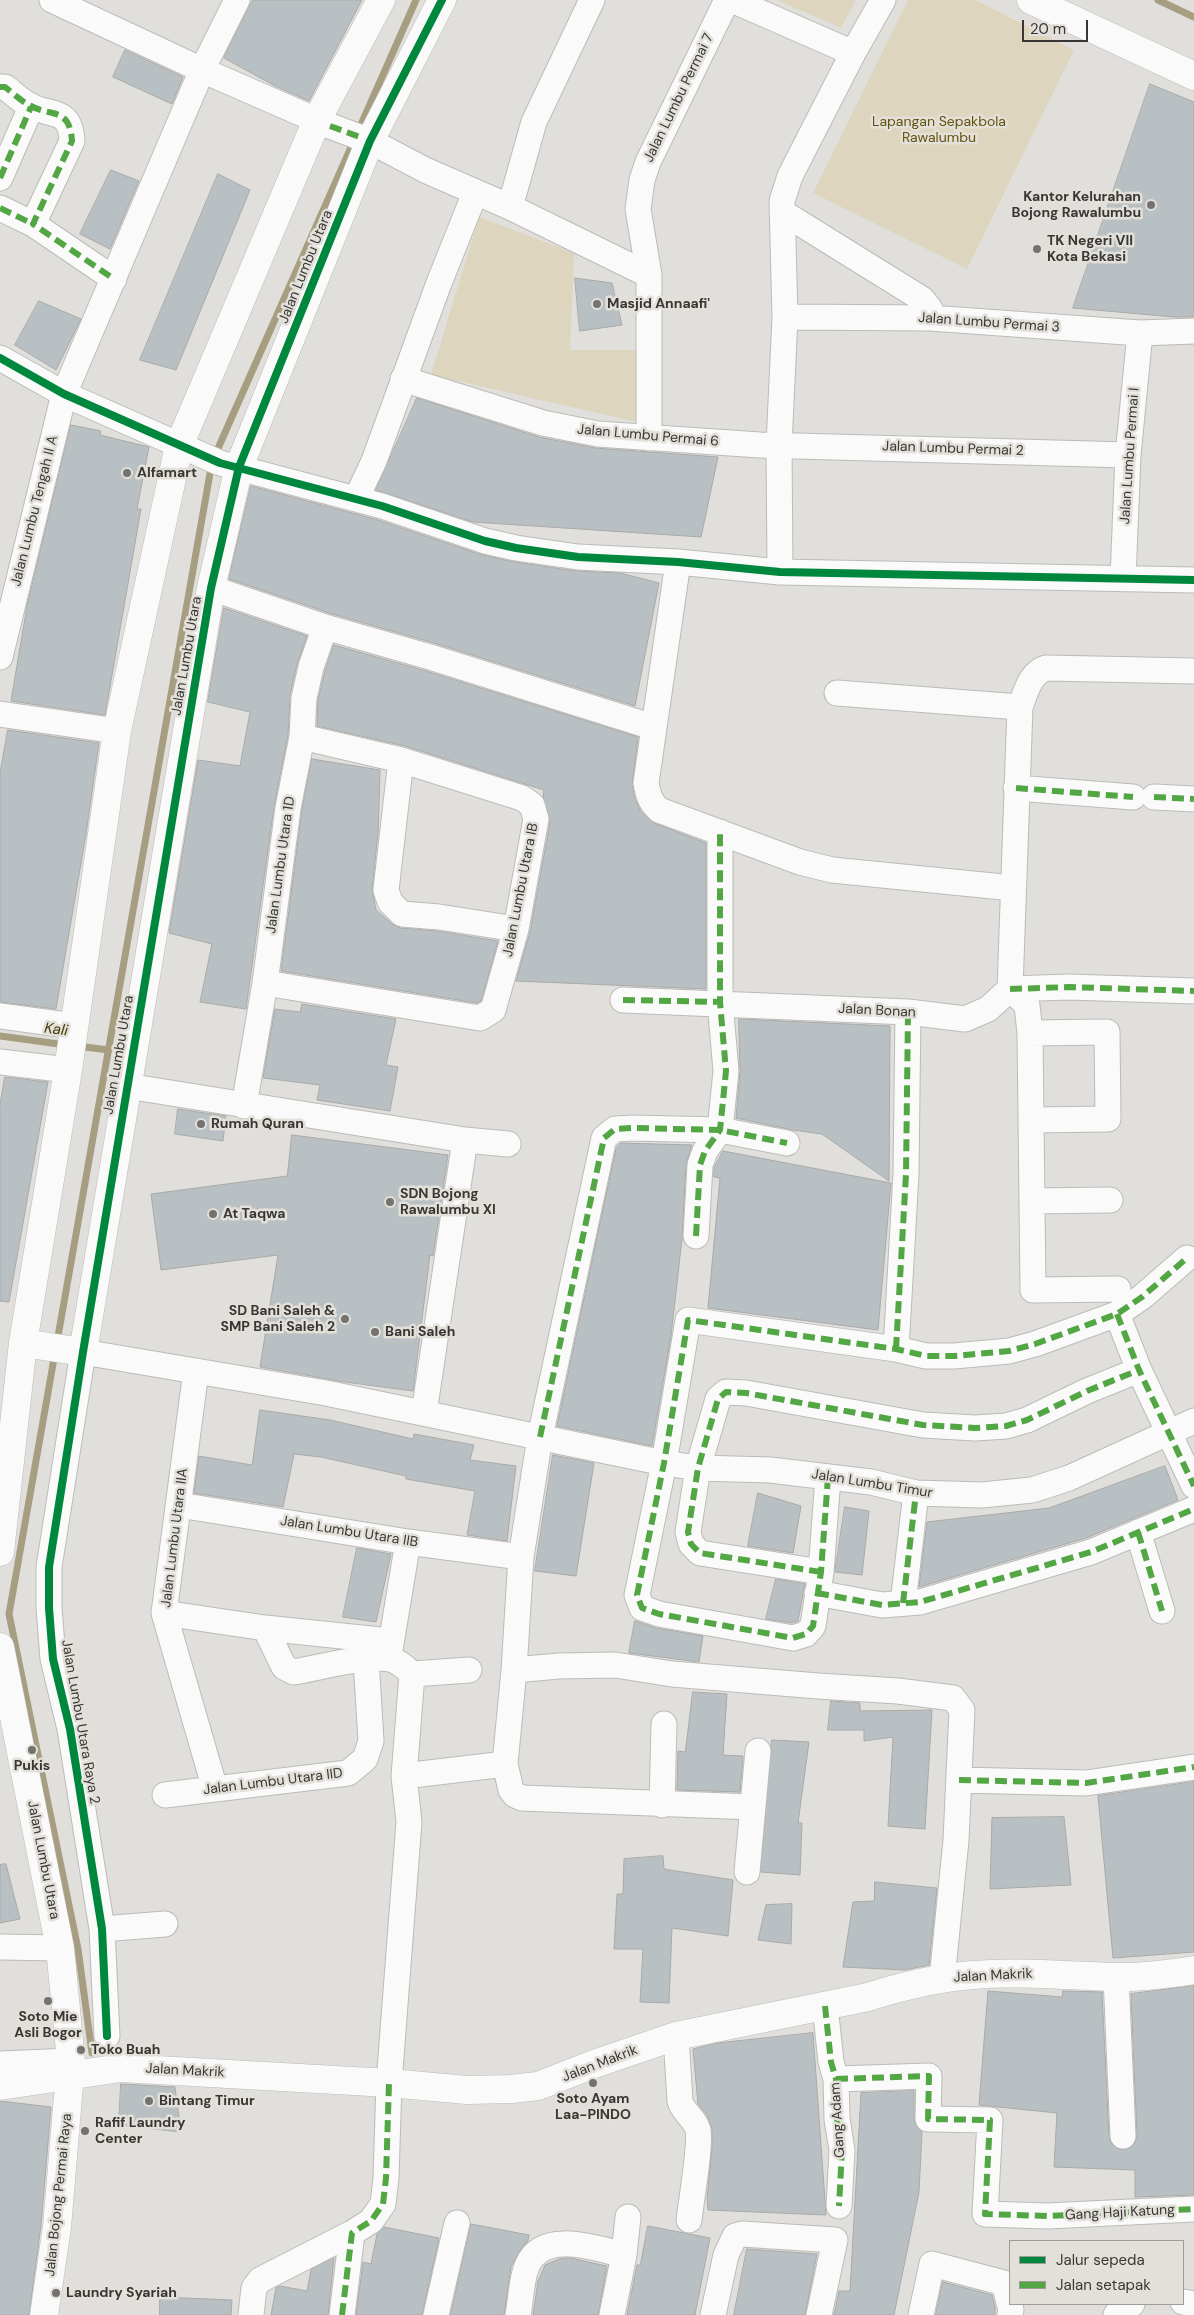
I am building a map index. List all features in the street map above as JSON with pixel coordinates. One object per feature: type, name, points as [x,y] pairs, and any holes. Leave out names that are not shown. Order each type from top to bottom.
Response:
[{"type":"street","points":[[52,0],[202,70],[365,139],[425,170],[510,207],[649,275]]},
{"type":"street","name":"Jalan Lumbu Tengah II A","points":[[0,657],[5,610],[64,394],[202,70],[238,0]]},
{"type":"street","name":"Jalan Lumbu Utara","points":[[51,1348],[71,1047],[117,731],[185,448],[324,123],[381,0]]},
{"type":"street","name":"Jalan Lumbu Utara","points":[[0,1552],[51,1348],[127,1086],[211,588],[229,465],[365,139],[442,0]]},
{"type":"street","points":[[510,207],[534,122],[592,0]]},
{"type":"street","name":"Jalan Lumbu Permai 7","points":[[649,438],[649,275],[638,209],[642,180],[648,162],[727,0]]},
{"type":"street","points":[[732,0],[853,53]]},
{"type":"street","points":[[780,572],[779,445],[785,317],[782,201],[790,176],[853,53],[883,0]]},
{"type":"street","points":[[1031,0],[1194,76]]},
{"type":"street","points":[[2,84],[31,107],[56,112],[69,125],[72,141],[33,224]]},
{"type":"street","points":[[0,178],[31,107]]},
{"type":"street","points":[[356,499],[374,460],[448,258],[475,193]]},
{"type":"street","points":[[0,208],[33,224],[114,279]]},
{"type":"street","points":[[782,212],[922,299],[930,309],[930,318]]},
{"type":"street","name":"Jalan Lumbu Permai 3","points":[[785,317],[930,318],[1140,333],[1194,331]]},
{"type":"street","name":"Jalan Lumbu Permai I","points":[[1123,579],[1128,455],[1140,333]]},
{"type":"street","points":[[0,358],[64,394],[185,448],[229,465],[356,499],[516,548],[578,558],[678,562],[780,572],[1194,580]]},
{"type":"street","name":"Jalan Lumbu Permai 6","points":[[404,379],[542,423],[598,434],[779,445]]},
{"type":"street","name":"Jalan Lumbu Permai 2","points":[[779,445],[1128,455]]},
{"type":"street","points":[[678,562],[646,783],[649,798],[659,810],[800,862],[832,870],[1013,888]]},
{"type":"street","points":[[211,588],[325,627],[430,657],[653,727]]},
{"type":"street","name":"Jalan Lumbu Utara 1D","points":[[244,1106],[265,983],[288,808],[302,737],[304,698],[311,667],[325,627]]},
{"type":"street","points":[[1118,1289],[1033,1290],[1030,1033],[1027,1005],[1010,989],[1020,707],[1032,678],[1039,670],[1046,668],[1194,671]]},
{"type":"street","points":[[836,693],[1020,707]]},
{"type":"street","points":[[0,714],[117,731]]},
{"type":"street","name":"Jalan Lumbu Utara IB","points":[[265,983],[480,1018],[493,1010],[516,928],[536,820],[532,805],[522,798],[401,760],[302,737]]},
{"type":"street","points":[[401,760],[386,890],[390,902],[402,914],[516,928]]},
{"type":"street","points":[[1016,788],[1194,799]]},
{"type":"street","points":[[696,1236],[700,1165],[705,1151],[720,1130],[726,1071],[720,1002],[720,832]]},
{"type":"street","points":[[1010,989],[1069,987],[1194,991]]},
{"type":"street","name":"Jalan Bonan","points":[[623,1000],[720,1002],[908,1012],[965,1019],[988,1009],[1010,989]]},
{"type":"street","points":[[896,1349],[906,1174],[908,1012]]},
{"type":"street","points":[[0,1016],[71,1047]]},
{"type":"street","points":[[1030,1033],[1107,1032],[1108,1119],[1031,1120]]},
{"type":"street","points":[[0,1062],[71,1047]]},
{"type":"street","points":[[127,1086],[465,1140],[508,1144]]},
{"type":"street","points":[[753,1807],[662,1805],[522,1798],[515,1795],[511,1790],[505,1764],[514,1670],[520,1557],[540,1437],[604,1138],[615,1129],[720,1130],[787,1143]]},
{"type":"street","points":[[424,1413],[465,1140]]},
{"type":"street","points":[[1032,1201],[1110,1200]]},
{"type":"street","points":[[828,1477],[819,1582],[813,1626],[806,1634],[793,1638],[659,1614],[642,1608],[637,1596],[664,1463],[688,1320],[896,1349],[926,1356],[954,1356],[1009,1351],[1116,1314],[1142,1297],[1187,1258]]},
{"type":"street","points":[[1116,1314],[1139,1370],[1194,1486]]},
{"type":"street","name":"Jalan Lumbu Timur","points":[[51,1348],[326,1393],[664,1463],[698,1468],[770,1470],[871,1482],[916,1493],[982,1495],[1032,1490],[1069,1478],[1194,1421]]},
{"type":"street","name":"Jalan Lumbu Utara Raya 2","points":[[51,1348],[49,1608],[53,1659],[70,1729],[102,1930],[108,2036]]},
{"type":"street","points":[[1139,1370],[1088,1391],[1027,1420],[1006,1426],[923,1425],[746,1393],[726,1392],[718,1399],[698,1468],[688,1532],[691,1544],[700,1553],[819,1582],[882,1605],[920,1602],[1091,1552],[1194,1509]]},
{"type":"street","name":"Jalan Lumbu Utara IIA","points":[[196,1371],[164,1612],[215,1789]]},
{"type":"street","points":[[903,1603],[916,1493]]},
{"type":"street","name":"Jalan Lumbu Utara IIB","points":[[179,1505],[408,1542],[520,1557]]},
{"type":"street","points":[[1138,1532],[1162,1611]]},
{"type":"street","name":"Jalan Lumbu Utara IID","points":[[165,1796],[348,1773],[365,1759],[371,1741],[382,1653],[408,1542]]},
{"type":"street","points":[[164,1612],[265,1628],[382,1653],[402,1665],[412,1674],[469,1670]]},
{"type":"street","points":[[265,1628],[284,1667],[294,1672],[382,1653]]},
{"type":"street","name":"Jalan Lumbu Utara","points":[[0,1647],[60,1948],[71,2068]]},
{"type":"street","points":[[514,1670],[560,1666],[615,1665],[672,1674],[810,1686],[898,1691],[953,1698],[962,1710],[959,1780],[942,1979]]},
{"type":"street","points":[[251,2315],[254,2288],[260,2280],[371,2221],[382,2204],[386,2178],[389,2083],[409,1822],[404,1776],[412,1674]]},
{"type":"street","points":[[662,1805],[664,1724]]},
{"type":"street","points":[[747,1872],[758,1751]]},
{"type":"street","points":[[404,1776],[505,1764]]},
{"type":"street","points":[[959,1780],[1086,1783],[1194,1767]]},
{"type":"street","points":[[102,1930],[164,1924]]},
{"type":"street","points":[[0,1948],[60,1948]]},
{"type":"street","name":"Jalan Makrik","points":[[0,2086],[71,2068],[121,2068],[389,2083],[466,2090],[538,2086],[594,2064],[676,2036],[825,2006],[942,1979],[974,1975],[1047,1974],[1116,1977],[1194,1970]]},
{"type":"street","points":[[1116,1977],[1123,2136]]},
{"type":"street","name":"Gang Adam","points":[[825,2006],[830,2062],[836,2079],[837,2119],[842,2150],[839,2206]]},
{"type":"street","points":[[676,2036],[682,2110],[691,2118],[699,2133],[689,2220]]},
{"type":"street","points":[[0,2064],[71,2068]]},
{"type":"street","name":"Jalan Bojong Permai Raya","points":[[44,2315],[57,2227],[71,2068]]},
{"type":"street","name":"Gang Haji Katung","points":[[836,2079],[929,2076],[928,2119],[990,2120],[985,2214],[1047,2216],[1194,2209]]},
{"type":"street","points":[[612,2315],[624,2255],[628,2217]]},
{"type":"street","points":[[436,2315],[457,2223]]},
{"type":"street","points":[[342,2315],[352,2232]]},
{"type":"street","points":[[713,2315],[726,2255],[735,2236],[742,2234],[835,2240],[819,2315]]},
{"type":"street","points":[[518,2315],[527,2267],[533,2255],[547,2245],[573,2244],[624,2255]]},
{"type":"street","points":[[921,2315],[932,2264],[1004,2283],[1009,2302]]},
{"type":"street","points":[[1116,2315],[1122,2308],[1130,2305]]},
{"type":"green space","points":[[777,0],[856,0],[841,28]]},
{"type":"green space","name":"Lapangan Sepakbola Rawalumbu","points":[[908,0],[975,0],[1074,50],[967,269],[813,193]]},
{"type":"green space","points":[[479,217],[574,253],[570,350],[645,350],[642,423],[431,375]]},
{"type":"building","points":[[253,0],[362,0],[309,101],[275,86],[224,58]]},
{"type":"building","points":[[125,50],[183,77],[172,104],[113,77]]},
{"type":"building","name":"Kantor Kelurahan Bojong Rawalumbu","points":[[1150,84],[1194,102],[1194,317],[1073,308]]},
{"type":"building","points":[[111,170],[139,181],[110,249],[80,234]]},
{"type":"building","points":[[218,174],[250,190],[176,370],[140,360]]},
{"type":"building","name":"Masjid Annaafi'","points":[[575,278],[612,283],[622,325],[580,331]]},
{"type":"building","points":[[39,301],[81,319],[56,370],[15,345]]},
{"type":"building","points":[[417,398],[539,437],[595,448],[718,457],[701,537],[473,522],[376,490]]},
{"type":"building","points":[[71,425],[101,431],[100,435],[149,447],[137,509],[141,509],[105,715],[11,701],[27,606]]},
{"type":"building","points":[[251,486],[378,520],[482,555],[514,562],[576,571],[620,573],[659,583],[635,706],[434,643],[329,613],[229,579]]},
{"type":"building","points":[[224,608],[307,636],[297,664],[290,695],[288,735],[274,806],[246,1009],[200,1002],[212,944],[169,933],[198,760],[240,766],[250,712],[208,702]]},
{"type":"building","points":[[334,645],[426,671],[638,737],[632,785],[635,799],[641,812],[654,823],[706,843],[706,989],[516,981],[530,932],[550,822],[543,798],[544,790],[405,746],[317,726],[318,700]]},
{"type":"building","points":[[8,730],[99,743],[86,834],[56,1009],[0,1002],[0,773]]},
{"type":"building","points":[[312,759],[380,770],[378,833],[372,889],[376,910],[392,924],[401,928],[437,931],[498,941],[481,1001],[477,1003],[281,971],[302,810]]},
{"type":"building","points":[[302,1004],[396,1019],[386,1065],[398,1067],[390,1111],[317,1100],[320,1085],[263,1078],[275,1009],[300,1012]]},
{"type":"building","points":[[739,1019],[890,1026],[889,1181],[822,1134],[736,1118],[740,1072]]},
{"type":"building","points":[[5,1077],[48,1082],[9,1302],[0,1301],[0,1105]]},
{"type":"building","name":"Rumah Quran","points":[[178,1109],[226,1116],[223,1141],[175,1134]]},
{"type":"building","points":[[292,1135],[448,1155],[433,1256],[430,1255],[413,1391],[345,1382],[260,1367],[278,1255],[161,1270],[151,1194],[287,1176]]},
{"type":"building","points":[[621,1143],[692,1145],[686,1164],[682,1239],[671,1336],[652,1446],[557,1426],[616,1148]]},
{"type":"building","points":[[723,1151],[891,1183],[878,1330],[708,1308],[720,1178],[714,1177],[714,1168]]},
{"type":"building","points":[[260,1410],[330,1420],[413,1439],[414,1434],[474,1445],[470,1460],[516,1466],[507,1541],[467,1535],[475,1491],[406,1479],[406,1476],[321,1457],[294,1454],[283,1507],[194,1493],[199,1456],[252,1465]]},
{"type":"building","points":[[553,1455],[594,1463],[576,1576],[535,1571]]},
{"type":"building","points":[[1165,1466],[1178,1500],[1086,1538],[919,1587],[927,1522],[1049,1508]]},
{"type":"building","points":[[758,1493],[801,1506],[793,1553],[748,1546]]},
{"type":"building","points":[[845,1507],[869,1511],[862,1575],[835,1572]]},
{"type":"building","points":[[357,1548],[391,1554],[376,1622],[343,1617]]},
{"type":"building","points":[[776,1579],[805,1584],[798,1621],[792,1623],[766,1619]]},
{"type":"building","points":[[635,1621],[656,1628],[703,1636],[699,1662],[629,1653]]},
{"type":"building","points":[[693,1692],[727,1694],[723,1755],[743,1756],[740,1792],[677,1790],[678,1751],[685,1752]]},
{"type":"building","points":[[831,1701],[860,1703],[860,1711],[932,1710],[925,1829],[888,1826],[893,1737],[864,1741],[864,1730],[828,1730]]},
{"type":"building","points":[[772,1740],[809,1742],[798,1823],[802,1823],[800,1875],[761,1872]]},
{"type":"building","points":[[1194,1782],[1194,1952],[1113,1958],[1098,1796]]},
{"type":"building","points":[[1064,1817],[1071,1885],[990,1889],[992,1818]]},
{"type":"building","points":[[663,1856],[664,1869],[733,1880],[728,1936],[672,1928],[669,2003],[640,2002],[643,1949],[614,1949],[617,1894],[623,1894],[624,1859]]},
{"type":"building","points":[[6,1864],[20,1919],[0,1923],[0,1865]]},
{"type":"building","points":[[875,1882],[937,1888],[929,1965],[905,1970],[843,1967],[853,1902],[874,1901]]},
{"type":"building","points":[[792,1904],[791,1944],[758,1940],[766,1905]]},
{"type":"building","points":[[1194,1986],[1194,2195],[1135,2197],[1135,2170],[1054,2167],[1057,2113],[979,2105],[988,1991],[1062,1997],[1063,1991],[1102,1992],[1109,2137],[1111,2143],[1116,2148],[1123,2150],[1130,2148],[1135,2143],[1137,2135],[1131,1994]]},
{"type":"building","points":[[813,2033],[826,2215],[708,2210],[707,2198],[712,2129],[707,2115],[698,2104],[693,2049],[718,2043]]},
{"type":"building","name":"Bintang Timur","points":[[121,2084],[175,2087],[181,2132],[119,2125]]},
{"type":"building","points":[[914,2091],[914,2119],[916,2126],[922,2132],[919,2192],[894,2315],[834,2315],[839,2291],[850,2291],[861,2093]]},
{"type":"building","points":[[0,2101],[51,2107],[41,2225],[29,2315],[0,2315]]},
{"type":"building","points":[[471,2224],[529,2235],[528,2241],[522,2247],[511,2267],[504,2315],[451,2315]]},
{"type":"building","points":[[648,2226],[710,2238],[695,2315],[627,2315],[637,2265],[640,2265]]},
{"type":"building","points":[[384,2227],[439,2238],[422,2315],[356,2315],[363,2262],[371,2264],[377,2234]]},
{"type":"building","points":[[747,2249],[817,2254],[805,2315],[734,2315]]},
{"type":"building","points":[[334,2258],[328,2315],[271,2315],[276,2288],[280,2286],[307,2291],[311,2270]]},
{"type":"building","points":[[570,2258],[607,2266],[598,2315],[533,2315],[538,2281],[545,2265],[559,2259]]},
{"type":"building","points":[[943,2282],[992,2295],[995,2315],[936,2315]]},
{"type":"building","points":[[160,2297],[232,2300],[231,2315],[160,2315]]},
{"type":"waterway","points":[[57,1342],[212,462],[416,0]]},
{"type":"waterway","points":[[1158,0],[1194,17]]},
{"type":"waterway","name":"Kali","points":[[0,1036],[66,1045]]},
{"type":"waterway","name":"Kali","points":[[77,1046],[109,1050]]},
{"type":"waterway","points":[[55,1353],[9,1614],[78,1949],[92,2053]]},
{"type":"marked path","points":[[0,87],[5,87],[31,106],[63,118],[68,123],[70,130],[72,141],[33,224],[114,279]]},
{"type":"marked path","points":[[0,178],[31,107]]},
{"type":"marked path","points":[[330,126],[360,137]]},
{"type":"marked path","points":[[0,208],[33,224]]},
{"type":"marked path","points":[[1016,788],[1133,797]]},
{"type":"marked path","points":[[1154,797],[1194,799]]},
{"type":"marked path","points":[[696,1236],[700,1165],[705,1151],[720,1130],[726,1071],[720,1002],[720,832]]},
{"type":"marked path","points":[[1010,989],[1069,987],[1194,991]]},
{"type":"marked path","points":[[623,1000],[720,1002]]},
{"type":"marked path","points":[[896,1349],[906,1174],[908,1012]]},
{"type":"marked path","points":[[540,1437],[604,1138],[615,1129],[720,1130],[787,1143]]},
{"type":"marked path","points":[[828,1477],[821,1572],[813,1626],[806,1634],[793,1638],[659,1614],[642,1608],[637,1595],[664,1463],[688,1320],[896,1349],[926,1356],[954,1356],[1009,1351],[1035,1344],[1117,1314],[1142,1297],[1187,1258]]},
{"type":"marked path","points":[[1117,1314],[1139,1370],[1194,1486]]},
{"type":"marked path","points":[[821,1572],[700,1553],[691,1544],[688,1532],[698,1468],[718,1399],[726,1392],[746,1393],[923,1425],[975,1428],[1006,1426],[1027,1420],[1087,1391],[1139,1370]]},
{"type":"marked path","points":[[903,1603],[916,1493]]},
{"type":"marked path","points":[[817,1593],[882,1605],[920,1602],[1091,1552],[1194,1509]]},
{"type":"marked path","points":[[1138,1532],[1162,1611]]},
{"type":"marked path","points":[[959,1780],[1086,1783],[1194,1767]]},
{"type":"marked path","points":[[825,2006],[831,2062],[836,2079],[837,2119],[842,2150],[839,2206]]},
{"type":"marked path","points":[[836,2079],[929,2076],[928,2119],[990,2120],[985,2214],[1047,2216],[1194,2209]]},
{"type":"marked path","points":[[342,2315],[352,2233],[371,2221],[383,2204],[386,2178],[389,2083]]},
{"type":"cycle path","points":[[107,2036],[102,1929],[70,1729],[53,1659],[49,1608],[49,1567],[83,1352],[211,588],[239,467],[370,141],[442,0]]},
{"type":"cycle path","points":[[0,358],[64,394],[220,463],[382,506],[485,541],[516,548],[578,557],[678,562],[780,572],[1194,580]]},
{"type":"place","name":"Kantor Kelurahan Bojong Rawalumbu","points":[[1151,205]]},
{"type":"place","name":"TK Negeri VII Kota Bekasi","points":[[1037,249]]},
{"type":"place","name":"Masjid Annaafi'","points":[[597,304]]},
{"type":"place","name":"Alfamart","points":[[127,473]]},
{"type":"place","name":"Rumah Quran","points":[[201,1124]]},
{"type":"place","name":"SDN Bojong Rawalumbu XI","points":[[390,1202]]},
{"type":"place","name":"At Taqwa","points":[[213,1214]]},
{"type":"place","name":"SD Bani Saleh & SMP Bani Saleh 2","points":[[345,1319]]},
{"type":"place","name":"Bani Saleh","points":[[375,1332]]},
{"type":"place","name":"Pukis","points":[[32,1750]]},
{"type":"place","name":"Soto Mie Asli Bogor","points":[[48,2001]]},
{"type":"place","name":"Toko Buah","points":[[81,2050]]},
{"type":"place","name":"Soto Ayam Laa-PINDO","points":[[593,2083]]},
{"type":"place","name":"Bintang Timur","points":[[149,2101]]},
{"type":"place","name":"Rafif Laundry Center","points":[[85,2131]]},
{"type":"place","name":"Laundry Syariah","points":[[56,2293]]}]
